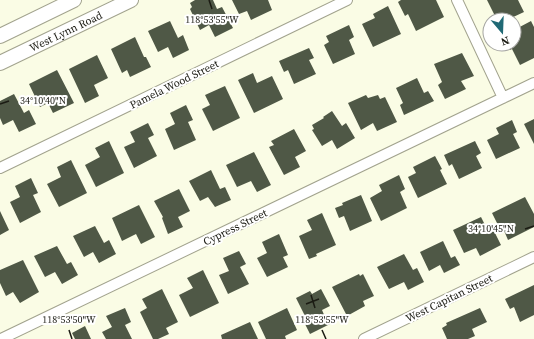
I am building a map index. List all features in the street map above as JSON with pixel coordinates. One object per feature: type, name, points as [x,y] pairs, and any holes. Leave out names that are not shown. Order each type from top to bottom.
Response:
[{"type":"main road","points":[[0,36],[74,0]]},
{"type":"main road","name":"West Lynn Road","points":[[0,63],[131,0]]},
{"type":"street","name":"Pamela Wood Street","points":[[0,168],[347,0]]},
{"type":"street","points":[[457,0],[503,98]]},
{"type":"street","name":"Cypress Street","points":[[1,339],[534,83]]},
{"type":"street","name":"West Capitan Street","points":[[364,339],[534,257]]},
{"type":"building","points":[[195,0],[213,0],[217,9],[222,7],[233,28],[215,37],[209,25],[200,30],[190,9],[192,7],[190,3]]},
{"type":"building","points":[[232,0],[268,0],[272,10],[251,20],[247,11],[239,14]]},
{"type":"building","points":[[401,0],[436,0],[444,17],[416,31],[408,14],[405,16],[398,2]]},
{"type":"building","points":[[487,0],[518,0],[524,12],[522,13],[493,12]]},
{"type":"building","points":[[388,6],[401,34],[373,47],[362,24],[375,18],[373,14]]},
{"type":"building","points":[[170,21],[178,38],[183,35],[189,50],[173,58],[168,47],[158,52],[148,31]]},
{"type":"building","points":[[531,21],[534,27],[534,58],[520,65],[514,52],[522,52],[522,26]]},
{"type":"building","points":[[349,25],[354,37],[349,40],[355,54],[333,64],[324,45],[329,42],[326,36]]},
{"type":"building","points":[[135,37],[144,57],[146,57],[151,67],[130,77],[127,70],[122,73],[111,49]]},
{"type":"building","points":[[309,48],[314,58],[309,60],[316,74],[294,84],[288,70],[284,72],[279,61]]},
{"type":"building","points":[[462,53],[474,76],[461,81],[466,89],[445,99],[438,85],[442,82],[434,64]]},
{"type":"building","points":[[97,55],[108,78],[94,85],[99,96],[85,103],[69,69]]},
{"type":"building","points":[[57,70],[74,103],[53,113],[48,103],[40,107],[29,84]]},
{"type":"building","points":[[253,73],[257,83],[272,76],[283,99],[254,113],[238,80]]},
{"type":"building","points":[[417,78],[424,93],[428,91],[434,101],[404,115],[400,105],[403,103],[396,88]]},
{"type":"building","points":[[225,86],[240,118],[213,131],[202,109],[210,105],[205,95]]},
{"type":"building","points":[[14,94],[24,113],[29,110],[36,124],[19,132],[13,120],[3,125],[0,118],[0,101]]},
{"type":"building","points":[[366,95],[368,98],[378,95],[380,99],[385,97],[397,122],[377,131],[373,123],[361,130],[348,103]]},
{"type":"building","points":[[186,105],[193,120],[188,122],[196,140],[174,150],[165,129],[175,124],[170,113]]},
{"type":"building","points":[[332,111],[342,126],[346,123],[355,138],[337,149],[332,140],[322,146],[312,130],[314,129],[312,125]]},
{"type":"building","points":[[534,119],[534,144],[524,124]]},
{"type":"building","points":[[512,120],[517,132],[513,134],[520,148],[496,159],[487,140],[499,134],[496,128]]},
{"type":"building","points":[[148,123],[154,135],[148,138],[157,156],[134,168],[124,147],[135,142],[130,132]]},
{"type":"building","points":[[294,129],[306,151],[295,157],[300,167],[284,175],[269,147],[274,145],[271,141]]},
{"type":"building","points":[[109,141],[124,173],[96,187],[85,165],[100,157],[95,148]]},
{"type":"building","points":[[475,141],[481,153],[476,156],[482,168],[459,179],[452,164],[449,166],[444,155]]},
{"type":"building","points":[[254,152],[271,185],[257,192],[251,181],[237,187],[226,165]]},
{"type":"building","points":[[435,156],[442,169],[440,170],[447,184],[418,198],[408,177],[416,173],[413,167]]},
{"type":"building","points":[[71,160],[87,193],[59,207],[47,184],[61,177],[57,167]]},
{"type":"building","points":[[211,170],[220,189],[225,187],[231,200],[215,207],[208,197],[200,201],[189,181]]},
{"type":"building","points":[[399,175],[405,189],[400,192],[407,208],[381,221],[370,198],[382,191],[379,185]]},
{"type":"building","points":[[31,178],[38,193],[33,195],[41,212],[20,223],[10,202],[20,197],[15,186]]},
{"type":"building","points":[[179,189],[190,211],[178,217],[183,227],[168,234],[162,218],[163,217],[154,201]]},
{"type":"building","points":[[361,195],[372,221],[350,231],[344,216],[339,218],[335,208],[343,205],[342,203]]},
{"type":"building","points":[[525,197],[534,214],[534,227],[508,240],[502,226],[499,227],[492,213]]},
{"type":"building","points":[[139,205],[155,237],[141,244],[136,234],[122,241],[112,218]]},
{"type":"building","points":[[0,211],[9,230],[0,235]]},
{"type":"building","points":[[322,213],[336,245],[316,254],[317,256],[309,259],[299,236],[312,230],[307,220]]},
{"type":"building","points":[[481,217],[489,233],[494,231],[501,245],[480,256],[476,248],[464,253],[453,230]]},
{"type":"building","points":[[95,226],[104,243],[109,240],[116,254],[99,263],[93,252],[84,257],[73,236]]},
{"type":"building","points":[[279,234],[288,255],[283,257],[288,267],[267,277],[257,258],[267,253],[262,242]]},
{"type":"building","points":[[443,241],[451,258],[455,256],[460,265],[444,273],[440,265],[429,271],[420,252]]},
{"type":"building","points":[[57,246],[67,264],[71,262],[78,275],[62,284],[55,272],[45,277],[34,256]]},
{"type":"building","points":[[239,251],[246,264],[240,267],[249,284],[228,294],[219,275],[229,271],[223,258]]},
{"type":"building","points":[[404,254],[413,270],[417,268],[424,282],[408,290],[404,282],[389,289],[377,267]]},
{"type":"building","points":[[23,260],[39,292],[20,303],[13,292],[6,296],[0,283],[0,270]]},
{"type":"building","points":[[203,270],[219,303],[190,317],[179,295],[193,288],[187,278]]},
{"type":"building","points":[[359,274],[360,276],[363,274],[374,296],[363,301],[365,306],[347,316],[332,287]]},
{"type":"building","points":[[534,285],[534,315],[520,322],[514,307],[510,309],[505,299]]},
{"type":"building","points":[[162,289],[178,322],[166,328],[169,334],[158,339],[153,339],[140,312],[147,308],[142,299]]},
{"type":"building","points":[[321,289],[330,306],[322,310],[325,317],[327,316],[330,324],[310,334],[303,320],[306,318],[296,298],[310,291],[312,294]]},
{"type":"building","points":[[125,308],[131,322],[125,325],[132,339],[106,339],[102,332],[112,327],[106,316]]},
{"type":"building","points":[[287,308],[297,330],[285,336],[286,339],[266,339],[258,322]]},
{"type":"building","points":[[480,308],[487,322],[472,329],[475,336],[468,339],[447,339],[442,328],[447,325],[446,323]]},
{"type":"building","points":[[250,322],[258,339],[222,339],[221,335]]},
{"type":"building","points":[[85,326],[91,339],[75,339],[72,333]]}]
